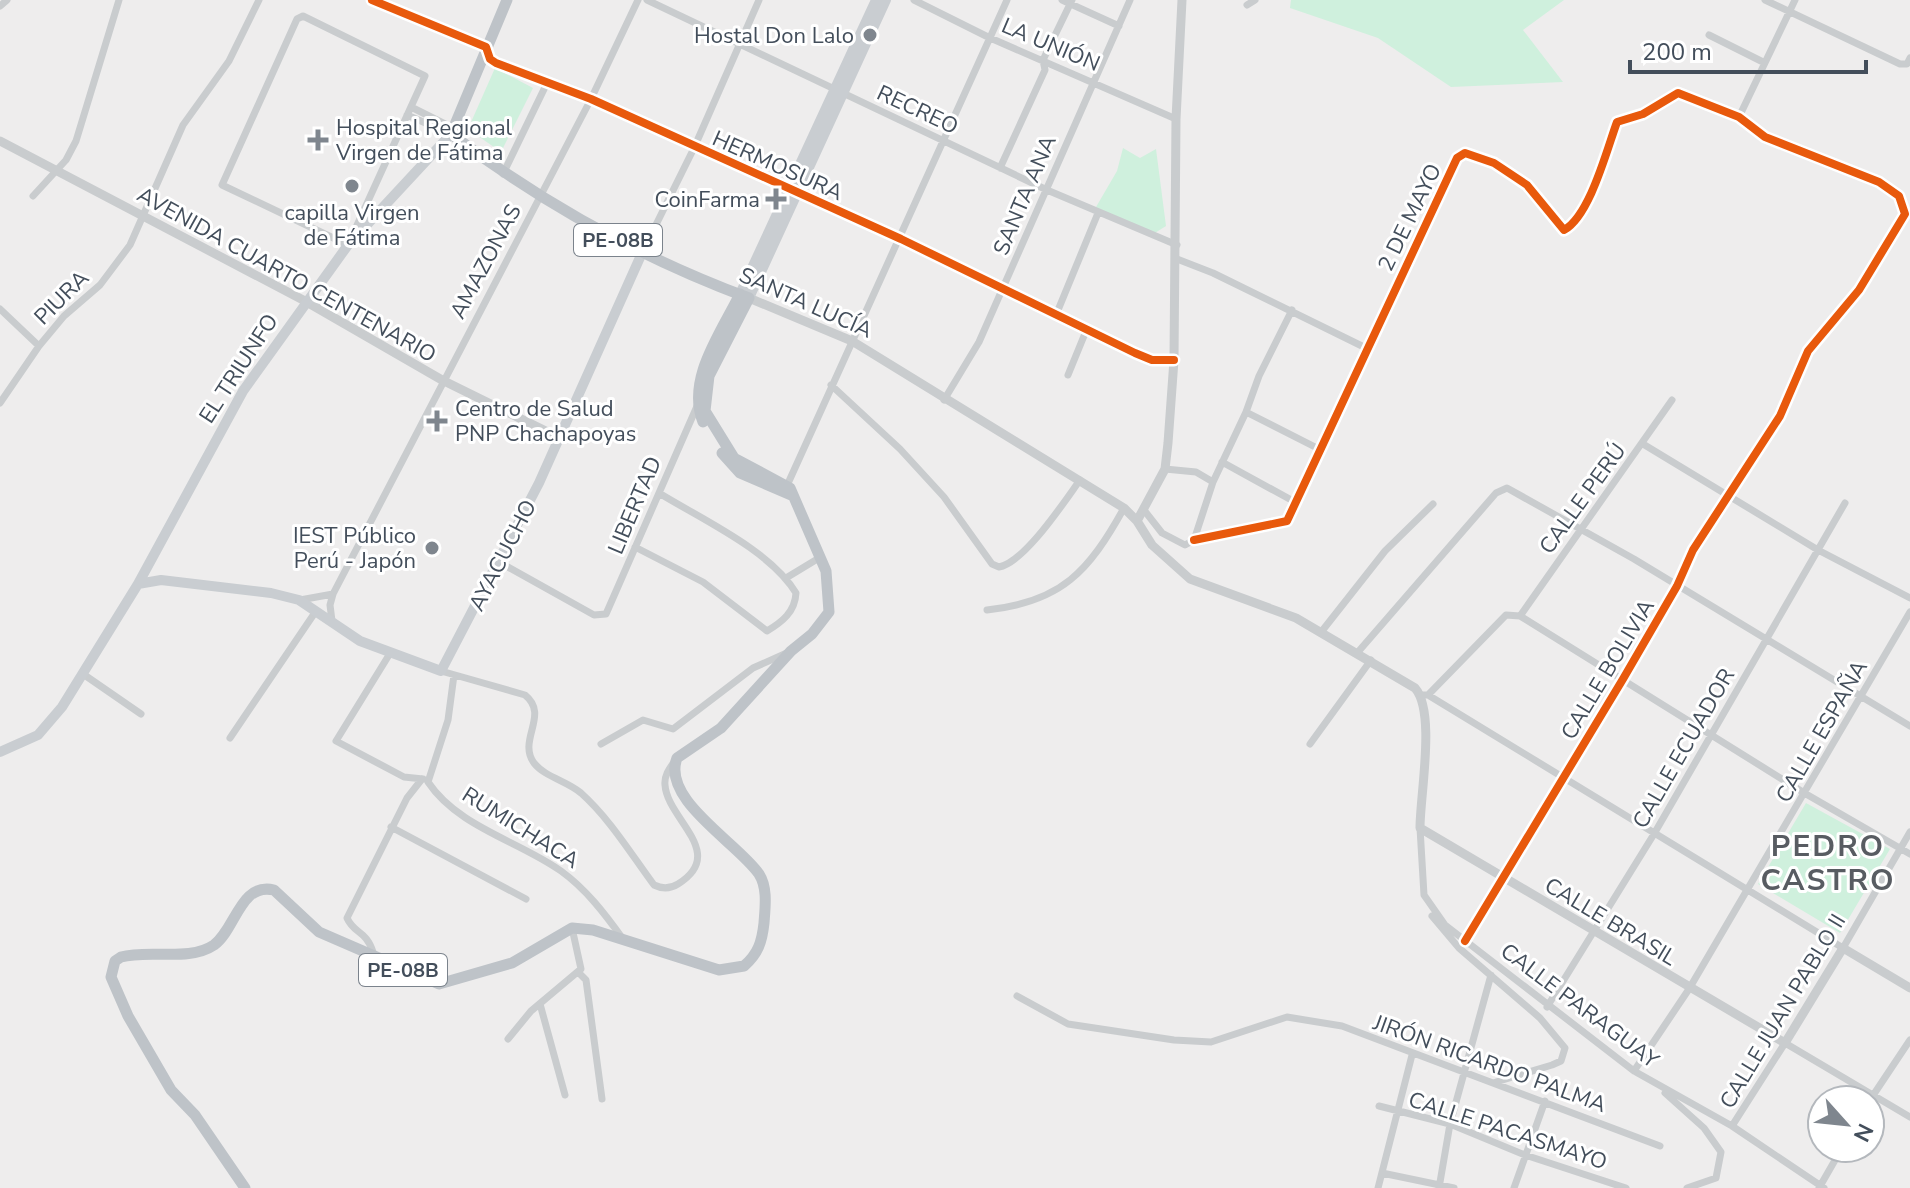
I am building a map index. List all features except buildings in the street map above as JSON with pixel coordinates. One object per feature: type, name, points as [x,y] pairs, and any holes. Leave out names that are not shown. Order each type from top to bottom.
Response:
[{"type":"highway","name":"EL TRIUNFO","points":[[451,134],[507,0]]},
{"type":"highway","name":"SANTA LUCÍA","points":[[451,134],[503,174],[540,197],[642,253],[744,296]]},
{"type":"highway","points":[[572,928],[583,927],[719,970],[744,966],[760,948],[765,905],[759,875],[689,803],[673,773],[677,758],[721,728],[791,651],[812,634],[829,612],[829,587],[819,558],[787,492],[734,458],[705,411],[705,389],[744,296]]},
{"type":"highway","points":[[744,296],[701,374],[696,407],[706,431],[733,468],[787,492]]},
{"type":"highway","name":"PE-08B","points":[[245,1188],[195,1115],[171,1090],[128,1016],[111,977],[115,961],[129,955],[191,952],[215,944],[254,891],[264,888],[284,898],[319,932],[373,952],[439,984],[512,963],[572,928]]},
{"type":"main road","points":[[840,93],[876,0]]},
{"type":"main road","points":[[744,296],[886,0]]},
{"type":"main road","name":"EL TRIUNFO","points":[[0,752],[47,726],[138,584],[243,391],[348,245],[451,134]]},
{"type":"main road","name":"AYACUCHO","points":[[441,671],[499,562],[642,253]]},
{"type":"main road","points":[[138,584],[161,580],[271,593],[299,600],[334,627],[389,655],[441,671]]},
{"type":"street","points":[[0,6],[7,0]]},
{"type":"street","points":[[33,196],[56,171],[76,141],[119,0]]},
{"type":"street","name":"PIURA","points":[[0,403],[39,346],[118,263],[145,216],[183,125],[229,61],[259,0]]},
{"type":"street","name":"HERMOSURA","points":[[372,0],[486,47],[490,59],[496,63],[591,99],[901,239],[1086,331],[1152,360],[1174,360]]},
{"type":"street","name":"AMAZONAS","points":[[334,627],[330,605],[333,594],[591,99],[638,0]]},
{"type":"street","name":"RECREO","points":[[647,0],[1047,190],[1177,245]]},
{"type":"street","points":[[642,253],[694,148],[759,0]]},
{"type":"street","name":"LA UNIÓN","points":[[914,0],[988,37],[1176,119]]},
{"type":"street","points":[[787,492],[831,385],[901,239],[1007,0]]},
{"type":"street","name":"SANTA ANA","points":[[944,400],[968,364],[1130,0]]},
{"type":"street","points":[[1137,521],[1165,469],[1174,360],[1176,119],[1182,0]]},
{"type":"street","points":[[1247,5],[1255,0]]},
{"type":"street","points":[[1765,0],[1908,61]]},
{"type":"street","points":[[1739,117],[1795,0]]},
{"type":"street","points":[[1000,168],[1045,70],[1043,60],[1068,1],[1119,26]]},
{"type":"street","points":[[299,17],[425,76],[411,107],[348,245],[222,185],[299,17]]},
{"type":"street","points":[[1709,35],[1763,62]]},
{"type":"street","points":[[503,174],[547,83]]},
{"type":"street","name":"2 DE MAYO","points":[[1194,540],[1287,521],[1366,348],[1461,155],[1479,155],[1527,185],[1564,230],[1577,217],[1594,186],[1621,118],[1643,114],[1678,93],[1739,117]]},
{"type":"street","name":"SANTA LUCÍA","points":[[411,107],[445,124],[451,134]]},
{"type":"street","name":"SANTA LUCÍA","points":[[407,115],[451,134]]},
{"type":"street","name":"CALLE BOLIVIA","points":[[1465,941],[1623,679],[1677,586],[1684,565],[1780,416],[1808,351],[1859,290],[1905,214],[1899,196],[1879,182],[1765,137],[1739,117]]},
{"type":"street","name":"AVENIDA CUARTO CENTENARIO","points":[[0,141],[305,301],[442,380],[558,437]]},
{"type":"street","points":[[1056,315],[1098,213]]},
{"type":"street","points":[[1177,259],[1292,310],[1366,348]]},
{"type":"street","name":"SANTA LUCÍA","points":[[744,296],[852,341],[944,400],[1080,480],[1124,508],[1137,521],[1152,545],[1190,579],[1208,588],[1271,606],[1322,631],[1425,695]]},
{"type":"street","points":[[1144,510],[1171,540],[1185,545],[1194,540],[1213,482],[1246,412],[1259,376],[1292,310]]},
{"type":"street","points":[[1,313],[39,346]]},
{"type":"street","points":[[1068,375],[1086,331]]},
{"type":"street","points":[[831,385],[900,449],[944,497],[992,564],[1004,566],[1035,537],[1080,480]]},
{"type":"street","name":"LIBERTAD","points":[[499,562],[594,615],[602,615],[705,389]]},
{"type":"street","name":"CALLE PERÚ","points":[[1520,616],[1672,400]]},
{"type":"street","points":[[1246,412],[1319,449]]},
{"type":"street","points":[[1643,444],[1818,550],[1910,598]]},
{"type":"street","points":[[1222,462],[1295,502]]},
{"type":"street","points":[[1165,469],[1196,472],[1213,482]]},
{"type":"street","points":[[1358,652],[1496,493],[1507,488],[1910,726]]},
{"type":"street","points":[[635,547],[703,582],[767,631],[784,620],[794,605],[796,593],[786,578],[733,538],[659,493]]},
{"type":"street","name":"CALLE ECUADOR","points":[[1547,1007],[1654,834],[1845,503]]},
{"type":"street","points":[[1322,631],[1385,551],[1433,504]]},
{"type":"street","points":[[987,610],[1023,606],[1050,595],[1103,545],[1124,508]]},
{"type":"street","points":[[786,578],[819,558]]},
{"type":"street","points":[[299,600],[333,594]]},
{"type":"street","points":[[230,738],[316,611]]},
{"type":"street","name":"CALLE ESPAÑA","points":[[1634,1071],[1689,989],[1910,612]]},
{"type":"street","points":[[1496,1082],[1561,1061],[1565,1048],[1540,1018],[1441,929],[1424,895],[1420,828],[1425,695],[1506,615],[1520,616],[1806,794],[1910,854]]},
{"type":"street","points":[[601,744],[643,720],[673,729],[753,668],[791,651]]},
{"type":"street","points":[[389,655],[337,735],[339,744],[404,777],[425,780]]},
{"type":"street","points":[[1310,744],[1371,660]]},
{"type":"street","points":[[441,671],[525,695],[532,700],[536,714],[529,752],[534,763],[567,783],[594,806],[654,885],[664,889],[689,875],[698,853],[695,841],[667,798],[664,785],[665,776],[677,758]]},
{"type":"street","points":[[83,674],[141,714]]},
{"type":"street","points":[[373,952],[367,936],[351,926],[347,918],[391,827],[425,780],[448,720],[454,675]]},
{"type":"street","points":[[1425,695],[1746,892],[1910,988]]},
{"type":"street","name":"RUMICHACA","points":[[425,780],[460,813],[559,870],[577,884],[625,940]]},
{"type":"street","points":[[391,827],[526,899]]},
{"type":"street","name":"CALLE BRASIL","points":[[1420,828],[1785,1043]]},
{"type":"street","name":"CALLE JUAN PABLO II","points":[[1732,1126],[1843,948],[1910,832]]},
{"type":"street","name":"CALLE PARAGUAY","points":[[1424,895],[1445,925],[1547,1007],[1634,1071],[1732,1126],[1821,1187]]},
{"type":"street","points":[[508,1039],[540,1004],[579,973],[582,964],[572,928]]},
{"type":"street","points":[[579,973],[586,980],[602,1099]]},
{"type":"street","points":[[1440,1186],[1450,1124],[1491,975]]},
{"type":"street","name":"JIRÓN RICARDO PALMA","points":[[1017,996],[1068,1024],[1174,1040],[1211,1042],[1232,1038],[1266,1021],[1287,1017],[1342,1026],[1412,1055],[1496,1082],[1660,1146]]},
{"type":"street","points":[[540,1004],[565,1095]]},
{"type":"street","points":[[1880,1084],[1910,1040]]},
{"type":"street","points":[[1785,1043],[1850,1084]]},
{"type":"street","points":[[1378,1188],[1412,1055]]},
{"type":"street","points":[[1654,1084],[1704,1128],[1721,1152],[1716,1178],[1687,1188]]},
{"type":"street","points":[[1514,1188],[1545,1101]]},
{"type":"street","points":[[1886,1105],[1910,1117]]},
{"type":"street","name":"CALLE PACASMAYO","points":[[1379,1106],[1450,1124],[1525,1155],[1626,1188]]},
{"type":"street","points":[[1821,1187],[1833,1164]]},
{"type":"street","points":[[1382,1173],[1454,1188]]},
{"type":"green space","points":[[1291,0],[1564,0],[1523,30],[1563,82],[1451,87],[1378,38],[1290,8]]},
{"type":"green space","points":[[495,68],[533,88],[501,152],[468,129]]},
{"type":"green space","points":[[1123,148],[1140,158],[1156,149],[1166,226],[1150,236],[1096,207],[1117,171]]},
{"type":"green space","points":[[1806,803],[1890,849],[1840,933],[1758,884]]},
{"type":"cycle path","points":[[372,0],[486,47],[490,59],[496,63],[591,99],[901,239],[1135,353],[1152,360],[1174,360]]},
{"type":"cycle path","points":[[1194,540],[1287,521],[1457,158],[1465,153],[1494,163],[1527,185],[1564,230],[1590,197],[1617,122],[1643,114],[1678,93],[1739,117],[1765,137],[1879,182],[1899,196],[1905,214],[1859,290],[1808,351],[1780,416],[1693,550],[1677,586],[1623,679],[1465,941]]},
{"type":"place","name":"Hostal Don Lalo","points":[[870,35]]},
{"type":"place","name":"Hospital Regional Virgen de Fátima","points":[[318,140]]},
{"type":"place","name":"capilla Virgen de Fátima","points":[[352,186]]},
{"type":"place","name":"CoinFarma","points":[[776,199]]},
{"type":"place","name":"Centro de Salud PNP Chachapoyas","points":[[437,421]]},
{"type":"place","name":"IEST Público Perú - Japón","points":[[432,548]]},
{"type":"district","name":"PEDRO CASTRO","points":[[1828,863]]}]
